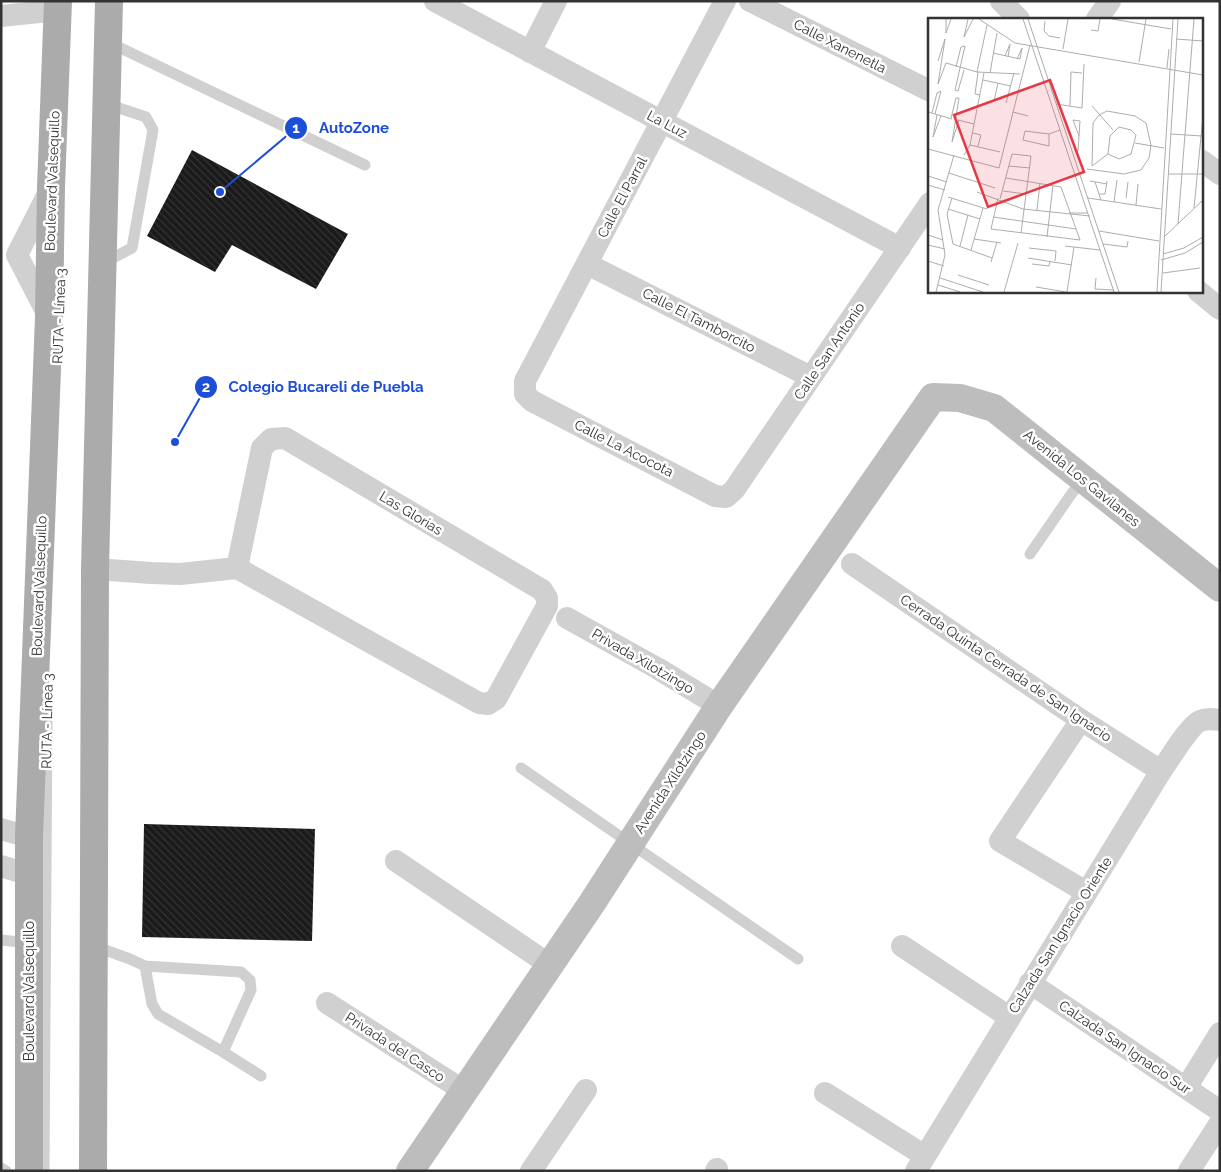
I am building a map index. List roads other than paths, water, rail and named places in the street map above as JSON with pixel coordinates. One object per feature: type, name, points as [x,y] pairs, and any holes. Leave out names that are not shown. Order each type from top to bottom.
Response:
[{"type":"main road","points":[[93,1171],[97,258],[107,104],[109,1]]},
{"type":"main road","name":"Boulevard Valsequillo","points":[[29,1171],[29,837],[49,317],[57,194],[61,4]]},
{"type":"street","name":"La Luz","points":[[435,1],[900,248]]},
{"type":"street","points":[[530,52],[556,1]]},
{"type":"street","name":"Calle El Parral","points":[[524,394],[525,381],[725,1]]},
{"type":"street","name":"Calle Xanenetla","points":[[750,1],[928,90]]},
{"type":"street","points":[[1001,1],[1018,18]]},
{"type":"street","points":[[1098,18],[1110,1]]},
{"type":"street","points":[[1,16],[61,4]]},
{"type":"street","points":[[1204,162],[1220,174]]},
{"type":"street","points":[[49,317],[9,256],[57,194]]},
{"type":"street","name":"Calle San Antonio","points":[[726,498],[734,490],[928,206]]},
{"type":"street","name":"Calle El Tamborcito","points":[[586,264],[811,377]]},
{"type":"street","points":[[1199,292],[1220,309]]},
{"type":"street","name":"Calle La Acocota","points":[[524,394],[532,400],[715,496],[726,498]]},
{"type":"street","name":"Avenida Los Gavilanes","points":[[933,397],[960,398],[994,408],[1220,588]]},
{"type":"street","name":"Avenida Xilotzingo","points":[[410,1171],[550,965],[720,706],[933,397]]},
{"type":"street","name":"Las Glorias","points":[[285,438],[542,590],[547,598],[547,606],[496,699],[488,704],[479,703],[237,568],[262,448],[271,439],[285,438]]},
{"type":"street","name":"Cerrada Quinta Cerrada de San Ignacio","points":[[852,564],[1081,720],[1161,771]]},
{"type":"street","points":[[96,569],[180,574],[237,568]]},
{"type":"street","name":"Privada Xilotzingo","points":[[567,618],[657,668],[720,706]]},
{"type":"street","name":"Calzada San Ignacio Oriente","points":[[920,1163],[1161,771],[1186,736],[1199,722],[1210,719],[1220,720]]},
{"type":"street","points":[[1081,720],[1000,841],[1086,892]]},
{"type":"street","points":[[1,829],[29,837]]},
{"type":"street","points":[[396,861],[550,965]]},
{"type":"street","points":[[1,866],[29,875]]},
{"type":"street","points":[[902,946],[1009,1017]]},
{"type":"street","name":"Calzada San Ignacio Sur","points":[[1030,984],[1220,1111]]},
{"type":"street","name":"Privada del Casco","points":[[327,1003],[464,1091]]},
{"type":"street","points":[[1186,1088],[1220,1033]]},
{"type":"street","points":[[531,1171],[586,1090]]},
{"type":"street","points":[[825,1093],[920,1163]]},
{"type":"street","points":[[1189,1171],[1220,1123]]},
{"type":"lane","points":[[61,4],[64,150]]},
{"type":"lane","points":[[108,42],[365,165]]},
{"type":"lane","points":[[82,1121],[97,258],[132,248],[153,130],[146,117],[107,104]]},
{"type":"lane","name":"RUTA - Línea 3","points":[[51,564],[57,194]]},
{"type":"lane","points":[[1030,554],[1072,493],[1084,479]]},
{"type":"lane","name":"RUTA - Línea 3","points":[[44,1171],[47,701]]},
{"type":"lane","points":[[521,768],[798,959]]},
{"type":"lane","points":[[1,940],[29,943]]},
{"type":"lane","points":[[94,946],[145,966],[241,972],[250,980],[251,990],[223,1052]]},
{"type":"lane","points":[[145,966],[152,1004],[158,1014],[261,1076]]},
{"type":"lane","points":[[1,1168],[6,1171]]},
{"type":"place","name":"AutoZone","points":[[220,192]]},
{"type":"place","name":"Colegio Bucareli de Puebla","points":[[175,442]]}]
